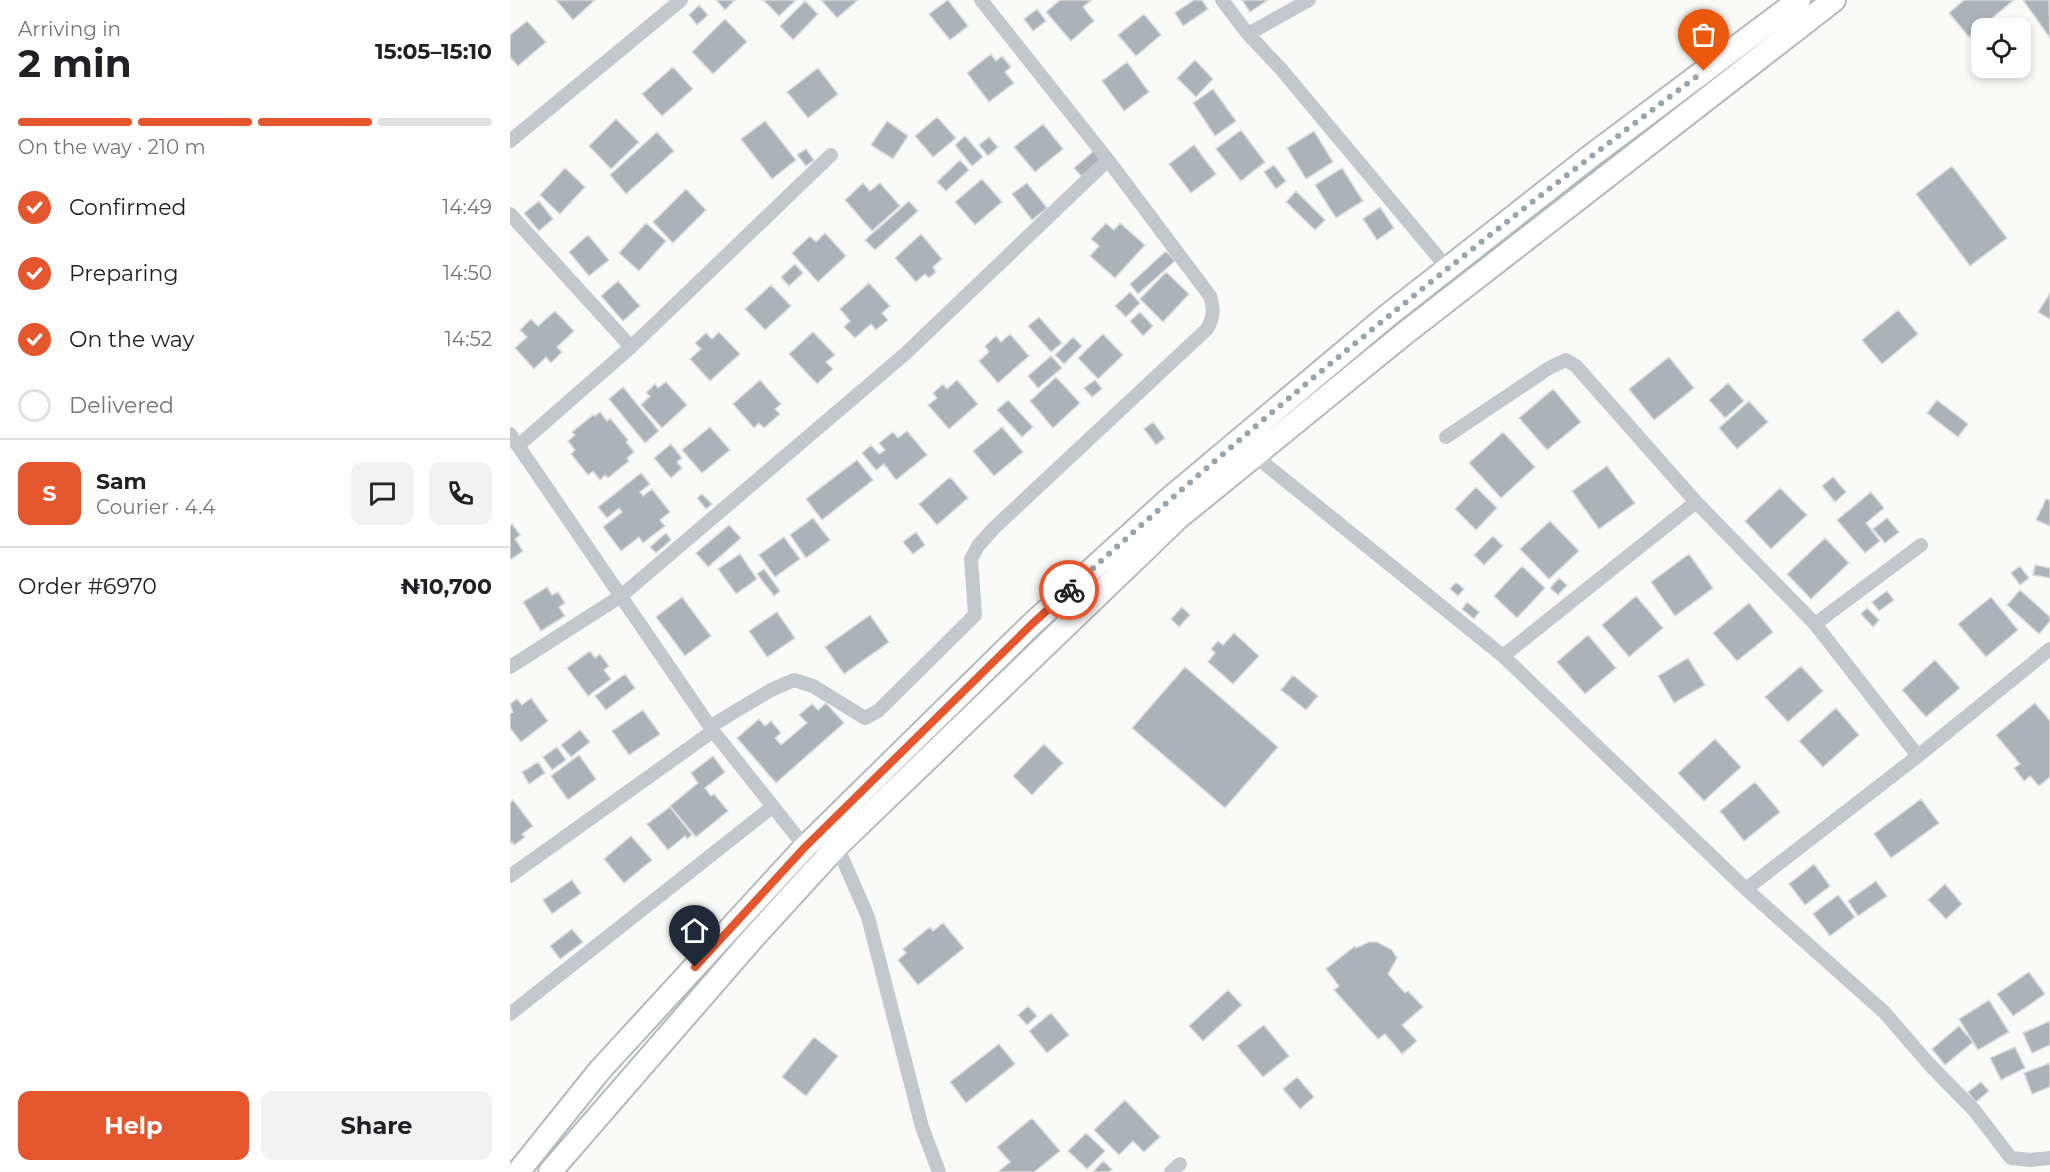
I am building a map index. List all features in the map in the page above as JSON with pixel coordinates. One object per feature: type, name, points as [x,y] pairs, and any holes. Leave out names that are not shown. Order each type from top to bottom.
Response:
[{"type":"highway","points":[[518,1172],[600,1070],[805,847],[1032,624],[1168,500],[1387,316],[1591,156],[1799,0]]},
{"type":"highway","points":[[550,1172],[753,938],[837,846],[1178,518],[1404,334],[1834,0]]},
{"type":"street","points":[[510,141],[681,0]]},
{"type":"street","points":[[510,876],[712,728],[771,690],[794,680],[813,686],[865,718],[878,711],[975,615],[971,559],[978,546],[994,528],[1207,329],[1213,318],[1210,296],[1108,160],[981,0]]},
{"type":"street","points":[[1222,0],[1248,34],[1288,78],[1448,269]]},
{"type":"street","points":[[1248,34],[1309,0]]},
{"type":"street","points":[[519,445],[631,347],[831,154]]},
{"type":"street","points":[[510,667],[621,596],[905,354],[1108,160]]},
{"type":"street","points":[[510,214],[631,347]]},
{"type":"street","points":[[1446,437],[1549,368],[1566,360],[1576,366],[1696,502],[1815,624],[1918,756]]},
{"type":"street","points":[[510,434],[712,728],[805,847]]},
{"type":"street","points":[[1254,455],[1503,656],[1746,889],[1884,1012],[1929,1064],[1974,1110],[2011,1158],[2030,1160],[2050,1158]]},
{"type":"street","points":[[1503,656],[1696,502]]},
{"type":"street","points":[[1815,624],[1921,545]]},
{"type":"street","points":[[1746,889],[1918,756],[2050,649]]},
{"type":"street","points":[[510,1014],[772,807]]},
{"type":"street","points":[[837,846],[868,918],[922,1127],[939,1172]]},
{"type":"building","points":[[556,0],[595,0],[573,20]]},
{"type":"building","points":[[716,0],[735,0],[725,10]]},
{"type":"building","points":[[763,0],[796,0],[779,16]]},
{"type":"building","points":[[821,0],[858,0],[837,18]]},
{"type":"building","points":[[948,0],[968,26],[950,40],[929,14]]},
{"type":"building","points":[[1060,0],[1092,0],[1083,7],[1094,21],[1071,41],[1046,12]]},
{"type":"building","points":[[1194,0],[1202,0],[1208,9],[1183,26],[1175,13]]},
{"type":"building","points":[[1242,0],[1268,0],[1250,12]]},
{"type":"building","points":[[1964,0],[2014,0],[1992,18],[1971,18],[1971,35],[1969,37],[1949,13]]},
{"type":"building","points":[[2023,0],[2049,0],[2050,38]]},
{"type":"building","points":[[805,1],[818,14],[793,40],[780,26]]},
{"type":"building","points":[[699,5],[708,15],[697,25],[689,15]]},
{"type":"building","points":[[1037,9],[1046,21],[1033,31],[1024,19]]},
{"type":"building","points":[[1144,14],[1161,35],[1136,56],[1118,35]]},
{"type":"building","points":[[725,19],[747,42],[713,74],[692,52]]},
{"type":"building","points":[[527,21],[546,42],[518,66],[510,57],[510,35]]},
{"type":"building","points":[[991,54],[996,61],[1002,56],[1011,67],[1005,72],[1014,83],[989,102],[967,73]]},
{"type":"building","points":[[1195,60],[1213,79],[1196,97],[1177,78]]},
{"type":"building","points":[[1127,62],[1149,92],[1124,111],[1102,81]]},
{"type":"building","points":[[673,67],[693,89],[662,116],[642,94]]},
{"type":"building","points":[[818,68],[838,94],[808,118],[787,92]]},
{"type":"building","points":[[1213,89],[1236,121],[1215,136],[1193,103]]},
{"type":"building","points":[[937,117],[956,138],[933,157],[915,136]]},
{"type":"building","points":[[616,119],[639,142],[611,169],[589,146]]},
{"type":"building","points":[[765,121],[796,160],[772,179],[741,139]]},
{"type":"building","points":[[887,121],[908,136],[893,159],[871,145]]},
{"type":"building","points":[[1043,124],[1063,149],[1035,172],[1014,147]]},
{"type":"building","points":[[1241,130],[1265,162],[1241,181],[1216,149]]},
{"type":"building","points":[[1314,131],[1333,162],[1306,179],[1287,148]]},
{"type":"building","points":[[657,132],[674,151],[626,194],[610,175]]},
{"type":"building","points":[[965,136],[983,157],[972,166],[955,145]]},
{"type":"building","points":[[989,137],[998,147],[988,156],[979,145]]},
{"type":"building","points":[[1194,145],[1216,174],[1191,193],[1169,164]]},
{"type":"building","points":[[806,149],[814,160],[806,166],[797,155]]},
{"type":"building","points":[[1096,149],[1105,160],[1084,179],[1074,168]]},
{"type":"building","points":[[960,160],[969,170],[946,191],[937,182]]},
{"type":"building","points":[[1274,165],[1286,181],[1276,189],[1264,172]]},
{"type":"building","points":[[1952,166],[2007,238],[1970,266],[1916,194]]},
{"type":"building","points":[[565,168],[585,187],[560,214],[540,195]]},
{"type":"building","points":[[1342,168],[1363,201],[1336,218],[1315,185]]},
{"type":"building","points":[[982,179],[1002,202],[975,225],[955,202]]},
{"type":"building","points":[[863,183],[870,191],[880,183],[900,206],[872,231],[845,200]]},
{"type":"building","points":[[1027,183],[1047,208],[1032,220],[1012,194]]},
{"type":"building","points":[[686,189],[706,210],[673,243],[653,222]]},
{"type":"building","points":[[1296,191],[1325,220],[1315,230],[1286,202]]},
{"type":"building","points":[[539,201],[553,219],[539,231],[524,213]]},
{"type":"building","points":[[909,201],[918,211],[875,250],[865,240]]},
{"type":"building","points":[[1380,207],[1394,228],[1377,240],[1363,219]]},
{"type":"building","points":[[646,223],[666,241],[639,271],[619,253]]},
{"type":"building","points":[[1106,223],[1114,230],[1120,223],[1145,245],[1115,278],[1090,256],[1099,246],[1091,239]]},
{"type":"building","points":[[825,233],[846,256],[818,282],[792,253],[810,236],[816,242]]},
{"type":"building","points":[[921,234],[942,259],[933,267],[936,272],[929,278],[925,274],[916,282],[895,258]]},
{"type":"building","points":[[588,235],[609,260],[589,276],[569,252]]},
{"type":"building","points":[[1166,251],[1175,261],[1138,294],[1130,284]]},
{"type":"building","points":[[795,264],[803,273],[789,286],[781,277]]},
{"type":"building","points":[[1166,272],[1189,294],[1163,322],[1140,299]]},
{"type":"building","points":[[618,281],[640,306],[623,321],[601,296]]},
{"type":"building","points":[[869,283],[890,306],[882,313],[888,320],[876,330],[871,324],[855,338],[844,327],[850,321],[840,309]]},
{"type":"building","points":[[771,285],[791,306],[765,330],[745,309]]},
{"type":"building","points":[[1130,292],[1140,303],[1126,317],[1115,306]]},
{"type":"building","points":[[2050,293],[2050,319],[2038,312]]},
{"type":"building","points":[[1898,310],[1918,334],[1882,364],[1862,340]]},
{"type":"building","points":[[555,311],[574,331],[557,347],[562,352],[551,363],[546,357],[534,369],[515,348],[527,337],[520,330],[531,319],[538,326]]},
{"type":"building","points":[[1140,312],[1153,326],[1143,336],[1130,321]]},
{"type":"building","points":[[1039,317],[1062,343],[1051,352],[1028,326]]},
{"type":"building","points":[[719,332],[740,354],[710,381],[690,359],[701,349],[695,343],[706,333],[712,339]]},
{"type":"building","points":[[813,332],[835,355],[826,362],[833,369],[817,384],[789,354]]},
{"type":"building","points":[[1010,334],[1029,356],[998,383],[979,361],[989,352],[985,346],[996,336],[1001,342]]},
{"type":"building","points":[[1103,334],[1123,355],[1098,379],[1078,358]]},
{"type":"building","points":[[1073,337],[1082,346],[1064,364],[1055,355]]},
{"type":"building","points":[[1051,356],[1062,368],[1038,388],[1028,376]]},
{"type":"building","points":[[1669,357],[1694,388],[1654,420],[1629,389]]},
{"type":"building","points":[[1056,377],[1080,403],[1053,428],[1030,401]]},
{"type":"building","points":[[760,380],[781,404],[775,409],[780,414],[764,428],[759,423],[754,428],[733,404]]},
{"type":"building","points":[[957,380],[978,404],[949,429],[928,405],[937,398],[933,393],[943,384],[947,389]]},
{"type":"building","points":[[1095,380],[1102,389],[1092,397],[1084,388]]},
{"type":"building","points":[[666,382],[687,405],[662,428],[641,405],[650,396],[646,393],[655,384],[658,388]]},
{"type":"building","points":[[1728,383],[1744,401],[1725,418],[1709,400]]},
{"type":"building","points":[[623,387],[659,431],[645,443],[609,399]]},
{"type":"building","points":[[1553,389],[1581,422],[1547,450],[1519,418]]},
{"type":"building","points":[[1008,400],[1033,427],[1022,437],[997,410]]},
{"type":"building","points":[[1937,400],[1968,424],[1958,437],[1927,413]]},
{"type":"building","points":[[1749,401],[1768,422],[1737,449],[1719,428]]},
{"type":"building","points":[[600,412],[607,421],[610,418],[628,440],[626,442],[634,452],[627,458],[629,461],[608,478],[605,475],[600,480],[593,471],[588,475],[571,454],[575,450],[568,441],[575,435],[572,432]]},
{"type":"building","points":[[1153,422],[1165,438],[1156,445],[1144,429]]},
{"type":"building","points":[[710,427],[730,450],[702,473],[682,450]]},
{"type":"building","points":[[1002,427],[1023,452],[994,476],[973,451]]},
{"type":"building","points":[[907,431],[927,455],[896,480],[884,464],[876,470],[862,453],[871,445],[879,454],[885,450],[879,443],[893,432],[898,438]]},
{"type":"building","points":[[1503,432],[1535,467],[1501,498],[1469,463]]},
{"type":"building","points":[[671,444],[682,458],[677,462],[682,468],[671,478],[654,458]]},
{"type":"building","points":[[857,460],[873,480],[822,520],[806,499]]},
{"type":"building","points":[[1607,466],[1635,503],[1599,529],[1572,491]]},
{"type":"building","points":[[641,473],[650,484],[640,492],[643,496],[652,489],[670,512],[660,520],[665,526],[643,543],[639,537],[621,551],[603,527],[622,512],[619,508],[607,518],[598,507]]},
{"type":"building","points":[[950,477],[968,498],[937,525],[919,504]]},
{"type":"building","points":[[1833,477],[1846,492],[1835,502],[1822,486]]},
{"type":"building","points":[[1476,487],[1497,508],[1476,530],[1455,509]]},
{"type":"building","points":[[1780,488],[1807,515],[1771,549],[1745,521]]},
{"type":"building","points":[[1871,492],[1884,508],[1866,523],[1880,541],[1865,553],[1837,520]]},
{"type":"building","points":[[702,494],[712,504],[706,509],[697,498]]},
{"type":"building","points":[[2046,499],[2050,500],[2050,526],[2036,520]]},
{"type":"building","points":[[813,518],[830,540],[806,558],[790,535]]},
{"type":"building","points":[[1887,518],[1899,532],[1885,543],[1873,529]]},
{"type":"building","points":[[1550,521],[1579,551],[1549,579],[1520,549]]},
{"type":"building","points":[[512,524],[520,535],[515,539],[523,551],[510,560],[510,526]]},
{"type":"building","points":[[729,525],[741,538],[708,567],[696,553]]},
{"type":"building","points":[[916,532],[925,545],[913,554],[903,542]]},
{"type":"building","points":[[666,533],[671,540],[656,553],[650,547]]},
{"type":"building","points":[[1493,536],[1503,546],[1484,565],[1474,555]]},
{"type":"building","points":[[784,537],[800,559],[775,577],[759,555]]},
{"type":"building","points":[[1825,538],[1849,563],[1811,599],[1787,574]]},
{"type":"building","points":[[740,554],[757,579],[736,594],[718,569]]},
{"type":"building","points":[[1689,554],[1713,588],[1675,616],[1651,582]]},
{"type":"building","points":[[2035,565],[2050,568],[2050,578],[2033,575]]},
{"type":"building","points":[[1522,566],[1545,588],[1517,618],[1494,596]]},
{"type":"building","points":[[2020,566],[2029,578],[2020,585],[2011,573]]},
{"type":"building","points":[[764,569],[780,591],[774,596],[757,574]]},
{"type":"building","points":[[1559,578],[1567,585],[1558,595],[1550,588]]},
{"type":"building","points":[[1456,582],[1464,589],[1458,596],[1450,589]]},
{"type":"building","points":[[547,587],[552,595],[558,592],[565,603],[559,607],[565,616],[541,631],[523,602]]},
{"type":"building","points":[[2020,590],[2050,617],[2050,621],[2039,634],[2007,605]]},
{"type":"building","points":[[1887,591],[1894,600],[1879,611],[1872,602]]},
{"type":"building","points":[[1636,596],[1663,628],[1629,657],[1602,625]]},
{"type":"building","points":[[682,597],[711,636],[685,656],[656,617]]},
{"type":"building","points":[[1991,597],[2018,630],[1986,657],[1958,624]]},
{"type":"building","points":[[1467,602],[1479,612],[1474,619],[1462,609]]},
{"type":"building","points":[[1749,603],[1773,632],[1737,661],[1713,633]]},
{"type":"building","points":[[1182,607],[1190,615],[1179,627],[1171,619]]},
{"type":"building","points":[[1867,608],[1879,620],[1873,627],[1861,614]]},
{"type":"building","points":[[777,612],[795,638],[767,657],[749,631]]},
{"type":"building","points":[[870,615],[889,642],[844,674],[825,647]]},
{"type":"building","points":[[1234,633],[1259,656],[1233,684],[1208,662],[1215,653],[1211,649],[1218,641],[1223,645]]},
{"type":"building","points":[[1588,635],[1616,668],[1585,694],[1557,662]]},
{"type":"building","points":[[590,651],[595,658],[600,654],[609,666],[604,670],[611,679],[588,696],[567,668]]},
{"type":"building","points":[[1688,658],[1705,685],[1674,703],[1658,676]]},
{"type":"building","points":[[1935,660],[1960,688],[1926,717],[1902,690]]},
{"type":"building","points":[[1801,666],[1823,691],[1788,722],[1765,697]]},
{"type":"building","points":[[1185,667],[1278,747],[1225,808],[1132,728]]},
{"type":"building","points":[[625,674],[635,688],[606,710],[595,696]]},
{"type":"building","points":[[1293,675],[1318,696],[1306,710],[1281,690]]},
{"type":"building","points":[[531,698],[548,721],[521,742],[510,728],[510,714],[513,712],[510,704],[517,699],[522,705]]},
{"type":"building","points":[[826,703],[844,723],[776,783],[737,738],[759,719],[765,726],[771,721],[781,733],[775,738],[781,745],[807,723],[799,715],[812,704],[818,710]]},
{"type":"building","points":[[2035,703],[2050,721],[2050,777],[2039,786],[2030,776],[2024,781],[2014,768],[2020,764],[1996,735]]},
{"type":"building","points":[[1836,708],[1859,735],[1823,767],[1799,741]]},
{"type":"building","points":[[643,710],[660,734],[629,755],[612,731]]},
{"type":"building","points":[[580,730],[590,742],[571,757],[561,745]]},
{"type":"building","points":[[1715,739],[1741,767],[1704,801],[1678,773]]},
{"type":"building","points":[[1044,744],[1063,763],[1032,795],[1013,776]]},
{"type":"building","points":[[557,747],[566,760],[552,770],[543,757]]},
{"type":"building","points":[[579,755],[596,779],[568,800],[551,776]]},
{"type":"building","points":[[713,756],[725,772],[705,788],[711,796],[714,794],[728,811],[696,837],[670,806],[698,783],[691,773]]},
{"type":"building","points":[[538,762],[545,773],[529,784],[522,772]]},
{"type":"building","points":[[1755,782],[1780,812],[1744,841],[1720,811]]},
{"type":"building","points":[[1921,799],[1939,823],[1891,858],[1874,834]]},
{"type":"building","points":[[513,800],[533,826],[522,834],[525,837],[514,845],[512,842],[510,844],[510,803]]},
{"type":"building","points":[[670,807],[692,835],[687,839],[685,836],[668,850],[647,824]]},
{"type":"building","points":[[631,836],[652,860],[624,883],[604,859]]},
{"type":"building","points":[[1814,864],[1830,886],[1805,905],[1789,884]]},
{"type":"building","points":[[572,880],[581,893],[552,914],[543,900]]},
{"type":"building","points":[[1876,881],[1887,896],[1858,916],[1848,901]]},
{"type":"building","points":[[1945,884],[1962,904],[1946,919],[1928,900]]},
{"type":"building","points":[[1838,895],[1855,917],[1830,936],[1813,914]]},
{"type":"building","points":[[943,923],[964,948],[918,985],[898,960],[906,953],[903,949],[930,927],[933,931]]},
{"type":"building","points":[[572,929],[583,942],[560,959],[550,946]]},
{"type":"building","points":[[1369,942],[1377,942],[1392,950],[1397,958],[1388,974],[1405,993],[1408,991],[1423,1007],[1402,1025],[1417,1041],[1402,1054],[1385,1034],[1378,1039],[1334,990],[1339,986],[1326,969],[1355,946],[1356,948]]},
{"type":"building","points":[[2029,972],[2045,994],[2013,1016],[1997,994]]},
{"type":"building","points":[[1228,990],[1242,1005],[1203,1041],[1189,1026]]},
{"type":"building","points":[[1989,1000],[2009,1032],[1978,1050],[1959,1019]]},
{"type":"building","points":[[1028,1006],[1037,1016],[1027,1025],[1018,1015]]},
{"type":"building","points":[[1051,1013],[1069,1035],[1047,1053],[1029,1031]]},
{"type":"building","points":[[2050,1021],[2050,1045],[2032,1053],[2023,1033]]},
{"type":"building","points":[[1264,1025],[1289,1056],[1263,1077],[1237,1046]]},
{"type":"building","points":[[1959,1026],[1973,1042],[1945,1065],[1932,1049]]},
{"type":"building","points":[[814,1037],[838,1056],[806,1096],[782,1077]]},
{"type":"building","points":[[999,1044],[1015,1064],[966,1103],[950,1082]]},
{"type":"building","points":[[2015,1047],[2025,1068],[2001,1080],[1990,1058]]},
{"type":"building","points":[[2050,1063],[2050,1087],[2032,1094],[2024,1073]]},
{"type":"building","points":[[1297,1077],[1314,1097],[1300,1109],[1283,1089]]},
{"type":"building","points":[[1981,1082],[1989,1091],[1976,1102],[1968,1092]]},
{"type":"building","points":[[1125,1100],[1160,1137],[1144,1152],[1133,1141],[1119,1155],[1094,1130]]},
{"type":"building","points":[[1032,1118],[1060,1151],[1034,1172],[998,1172],[1010,1162],[997,1147]]},
{"type":"building","points":[[1086,1133],[1105,1151],[1087,1169],[1068,1151]]},
{"type":"building","points":[[1103,1161],[1112,1169],[1109,1172],[1093,1172]]},
{"type":"way so far","points":[[1069,590],[1168,500],[1387,316],[1591,156],[1704,71]]},
{"type":"route","points":[[695,967],[805,847],[1069,590]]}]
